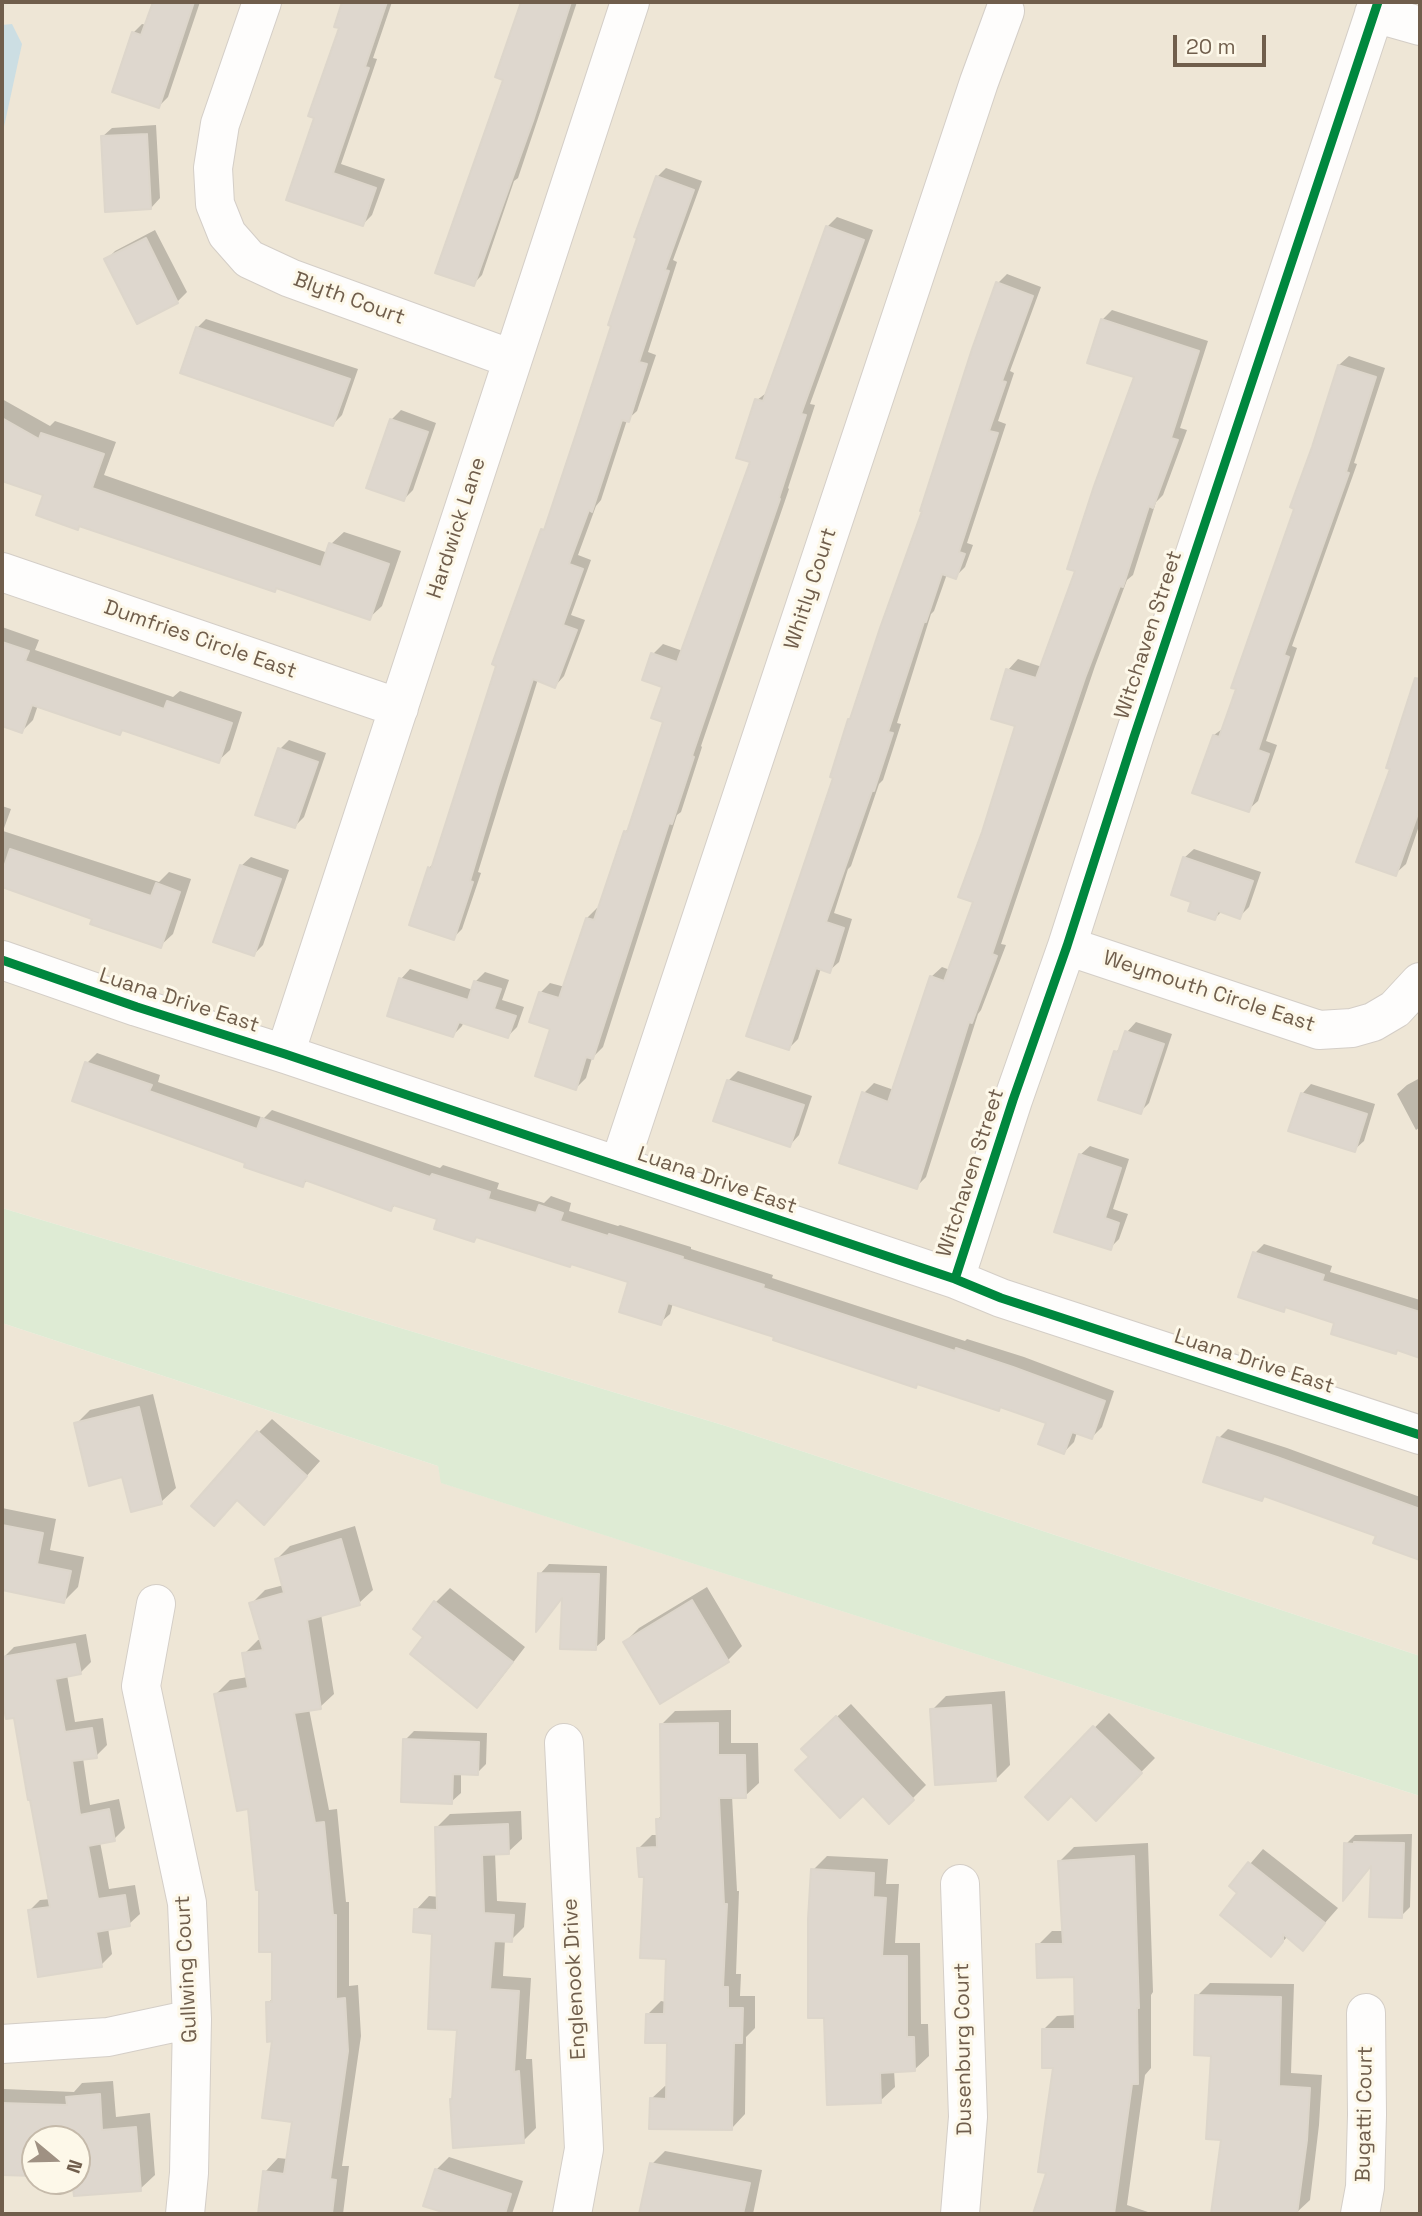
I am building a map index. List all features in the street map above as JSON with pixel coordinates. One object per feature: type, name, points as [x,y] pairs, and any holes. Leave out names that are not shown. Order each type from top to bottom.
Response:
[{"type":"street","name":"Blyth Court","points":[[262,2],[220,124],[213,168],[215,204],[227,234],[249,259],[290,278],[512,359]]},
{"type":"street","name":"Hardwick Lane","points":[[285,1054],[630,2]]},
{"type":"street","points":[[1376,7],[1420,26]]},
{"type":"street","name":"Witchaven Street","points":[[954,1279],[1067,946],[1376,7]]},
{"type":"street","name":"Whitly Court","points":[[619,1166],[1004,11]]},
{"type":"street","name":"Dumfries Circle East","points":[[2,572],[399,708]]},
{"type":"street","name":"Weymouth Circle East","points":[[1067,946],[1319,1030],[1352,1028],[1373,1022],[1395,1009],[1420,982]]},
{"type":"street","name":"Luana Drive East","points":[[2,960],[954,1279],[1001,1298],[1420,1435]]},
{"type":"street","name":"Gullwing Court","points":[[156,1604],[141,1686],[187,1903],[192,2019],[189,2173],[185,2214]]},
{"type":"street","name":"Englenook Drive","points":[[564,1743],[584,2149],[572,2214]]},
{"type":"street","name":"Dusenburg Court","points":[[960,1884],[968,2117],[960,2214]]},
{"type":"street","name":"Bugatti Court","points":[[1360,2214],[1365,2187],[1366,2013]]},
{"type":"street","points":[[2,2044],[108,2037],[192,2019]]},
{"type":"shaded area","points":[[2,2],[1420,2],[1420,1656],[726,1426],[2,1208]]},
{"type":"shaded area","points":[[12,24],[22,44],[2,136],[2,25]]},
{"type":"shaded area","points":[[2,1323],[438,1466],[442,1483],[1420,1796],[1420,2214],[2,2214]]},
{"type":"green space","points":[[2,1208],[726,1426],[1420,1656],[1420,1796],[441,1483],[438,1466],[2,1323]]},
{"type":"building","points":[[153,2],[194,2],[159,108],[112,92],[132,32],[141,35]]},
{"type":"building","points":[[342,2],[387,2],[365,67],[369,68],[333,173],[376,188],[363,226],[286,200],[314,118],[308,116],[339,28],[334,27]]},
{"type":"building","points":[[521,2],[571,2],[533,121],[474,286],[435,273],[503,80],[495,77]]},
{"type":"building","points":[[147,134],[151,209],[105,212],[101,136]]},
{"type":"building","points":[[656,176],[694,190],[665,270],[669,271],[639,362],[647,364],[629,422],[622,420],[592,512],[589,510],[569,564],[583,569],[563,625],[577,630],[555,688],[533,679],[498,787],[470,881],[473,882],[454,940],[409,925],[428,867],[431,869],[496,666],[492,664],[541,529],[544,530],[577,431],[637,238],[634,237]]},
{"type":"building","points":[[826,226],[864,240],[801,414],[806,415],[780,499],[692,756],[694,757],[672,824],[669,823],[593,1059],[586,1057],[576,1090],[535,1076],[550,1029],[529,1022],[539,992],[559,998],[586,918],[594,920],[624,831],[627,832],[663,722],[651,718],[662,687],[642,680],[651,653],[677,662],[750,462],[736,458],[755,399],[763,401]]},
{"type":"building","points":[[146,238],[178,303],[137,324],[104,259]]},
{"type":"building","points":[[996,282],[1033,296],[1002,381],[1006,382],[989,431],[998,433],[959,552],[965,554],[956,579],[942,574],[888,732],[893,733],[874,791],[826,922],[844,928],[830,973],[816,968],[789,1050],[746,1036],[833,778],[830,777],[848,719],[922,511],[972,349]]},
{"type":"building","points":[[1101,319],[1199,351],[1171,438],[1178,440],[1153,508],[1149,506],[1123,587],[1120,586],[1085,678],[992,954],[997,956],[972,1023],[969,1022],[917,1189],[839,1163],[862,1092],[888,1102],[930,976],[944,981],[973,902],[958,897],[982,832],[1015,726],[991,719],[1006,669],[1036,678],[1075,571],[1067,569],[1094,486],[1134,377],[1087,363]]},
{"type":"building","points":[[196,327],[350,379],[333,426],[180,373]]},
{"type":"building","points":[[1338,365],[1376,377],[1346,472],[1349,473],[1284,655],[1289,657],[1258,750],[1269,754],[1249,812],[1192,793],[1213,735],[1219,737],[1236,689],[1231,688],[1294,509],[1290,507]]},
{"type":"building","points":[[2,418],[39,439],[41,433],[104,454],[92,488],[321,567],[329,543],[389,564],[370,620],[276,588],[275,592],[79,526],[78,530],[36,515],[43,495],[2,481]]},
{"type":"building","points":[[390,419],[428,432],[404,501],[366,488]]},
{"type":"building","points":[[2,642],[29,651],[25,661],[164,709],[167,701],[232,723],[219,763],[122,730],[120,735],[32,705],[22,733],[2,726]]},
{"type":"building","points":[[1415,678],[1420,679],[1420,808],[1396,876],[1356,862],[1390,769],[1386,768]]},
{"type":"building","points":[[278,748],[318,762],[295,828],[255,815]]},
{"type":"building","points":[[10,849],[151,896],[156,883],[180,892],[161,948],[90,924],[92,919],[2,887],[2,873]]},
{"type":"building","points":[[1183,857],[1253,881],[1240,919],[1218,911],[1215,920],[1188,911],[1191,902],[1171,895]]},
{"type":"building","points":[[240,865],[281,879],[254,956],[213,942]]},
{"type":"building","points":[[399,978],[468,1000],[474,981],[501,989],[494,1009],[516,1016],[508,1038],[459,1022],[453,1037],[387,1016]]},
{"type":"building","points":[[1125,1031],[1164,1044],[1141,1114],[1098,1100],[1114,1051],[1118,1052]]},
{"type":"building","points":[[85,1062],[152,1085],[149,1091],[257,1129],[261,1118],[430,1177],[432,1174],[490,1192],[488,1199],[536,1213],[539,1205],[563,1213],[560,1221],[683,1257],[682,1259],[764,1285],[763,1288],[955,1351],[956,1348],[1105,1401],[1092,1439],[1072,1432],[1064,1454],[1038,1444],[1046,1423],[1000,1407],[999,1411],[917,1384],[916,1388],[773,1340],[774,1337],[668,1303],[661,1325],[619,1312],[628,1282],[476,1237],[474,1242],[434,1229],[437,1219],[393,1205],[391,1211],[305,1180],[303,1187],[244,1167],[245,1163],[72,1101]]},
{"type":"building","points":[[727,1080],[804,1105],[790,1147],[713,1121]]},
{"type":"building","points":[[1301,1093],[1367,1114],[1355,1152],[1288,1131]]},
{"type":"building","points":[[1079,1154],[1121,1168],[1105,1218],[1119,1223],[1111,1250],[1054,1232]]},
{"type":"building","points":[[1253,1252],[1324,1275],[1322,1281],[1420,1312],[1420,1358],[1397,1350],[1396,1354],[1331,1334],[1334,1323],[1285,1307],[1284,1312],[1238,1297]]},
{"type":"building","points":[[139,1407],[162,1504],[131,1512],[122,1477],[89,1486],[74,1423]]},
{"type":"building","points":[[257,1431],[307,1476],[264,1525],[237,1500],[214,1526],[191,1506]]},
{"type":"building","points":[[1217,1437],[1420,1509],[1420,1560],[1373,1543],[1376,1536],[1264,1496],[1262,1501],[1203,1482]]},
{"type":"building","points":[[2,1525],[43,1533],[37,1564],[71,1571],[64,1603],[2,1590]]},
{"type":"building","points":[[341,1539],[360,1605],[307,1620],[321,1709],[294,1713],[315,1823],[324,1822],[333,1915],[336,1915],[336,1999],[345,1998],[348,2051],[330,2179],[336,2180],[332,2214],[258,2214],[263,2171],[284,2174],[292,2122],[262,2118],[272,2041],[267,2042],[266,2002],[272,2002],[272,1952],[259,1952],[259,1890],[256,1890],[248,1809],[237,1811],[214,1694],[248,1688],[242,1653],[263,1650],[249,1603],[284,1593],[275,1559]]},
{"type":"building","points":[[538,1573],[599,1574],[596,1650],[560,1649],[562,1598],[536,1632]]},
{"type":"building","points":[[692,1600],[729,1662],[660,1704],[623,1642]]},
{"type":"building","points":[[434,1601],[513,1662],[477,1708],[410,1654],[423,1637],[413,1629]]},
{"type":"building","points":[[75,1644],[81,1674],[55,1679],[65,1732],[92,1728],[97,1758],[72,1761],[80,1815],[109,1809],[115,1841],[88,1846],[98,1899],[125,1895],[130,1926],[96,1932],[102,1967],[38,1977],[28,1910],[50,1907],[14,1718],[6,1719],[2,1697],[2,1657]]},
{"type":"building","points":[[991,1705],[996,1781],[935,1785],[930,1709]]},
{"type":"building","points":[[836,1716],[914,1800],[889,1824],[863,1796],[840,1818],[795,1770],[809,1757],[801,1749]]},
{"type":"building","points":[[718,1723],[718,1755],[745,1755],[746,1798],[719,1798],[724,1904],[727,1904],[723,1987],[728,1987],[728,2008],[743,2008],[742,2043],[734,2043],[732,2130],[649,2129],[650,2098],[666,2099],[667,2043],[645,2043],[646,2014],[664,2014],[666,1959],[640,1958],[644,1877],[639,1877],[637,1848],[657,1847],[656,1819],[661,1819],[660,1724]]},
{"type":"building","points":[[1093,1726],[1142,1773],[1096,1821],[1071,1796],[1048,1820],[1025,1797]]},
{"type":"building","points":[[403,1739],[479,1742],[478,1775],[453,1774],[452,1804],[401,1802]]},
{"type":"building","points":[[508,1824],[509,1854],[482,1855],[484,1913],[514,1915],[512,1942],[494,1941],[490,1989],[519,1991],[514,2072],[519,2071],[524,2143],[453,2148],[450,2099],[457,2030],[428,2029],[432,1934],[413,1932],[414,1909],[437,1910],[435,1827]]},
{"type":"building","points":[[1344,1843],[1404,1843],[1402,1918],[1369,1917],[1371,1866],[1343,1901]]},
{"type":"building","points":[[1134,1856],[1139,2008],[1138,2084],[1132,2084],[1114,2214],[1033,2214],[1046,2173],[1038,2172],[1053,2068],[1042,2068],[1042,2029],[1075,2029],[1074,1977],[1037,1978],[1036,1944],[1063,1944],[1058,1861]]},
{"type":"building","points":[[1248,1862],[1325,1923],[1303,1951],[1283,1934],[1283,1942],[1271,1957],[1220,1915],[1237,1893],[1229,1886]]},
{"type":"building","points":[[811,1869],[874,1873],[873,1897],[886,1898],[882,1956],[907,1956],[907,2037],[914,2037],[915,2071],[880,2073],[881,2103],[827,2105],[824,2018],[808,2018]]},
{"type":"building","points":[[1195,1995],[1281,1997],[1279,2086],[1310,2088],[1307,2140],[1297,2214],[1211,2214],[1221,2140],[1206,2139],[1211,2056],[1194,2055]]},
{"type":"building","points":[[100,2094],[102,2130],[136,2127],[141,2191],[91,2195],[91,2125],[21,2125],[21,2176],[2,2175],[2,2103],[67,2105],[66,2097]]},
{"type":"building","points":[[650,2163],[750,2183],[743,2214],[639,2214]]},
{"type":"building","points":[[435,2169],[511,2194],[505,2214],[449,2214],[423,2206]]},
{"type":"cycle path","points":[[955,1279],[1378,2]]},
{"type":"cycle path","points":[[2,960],[955,1279],[1001,1298],[1420,1435]]}]
